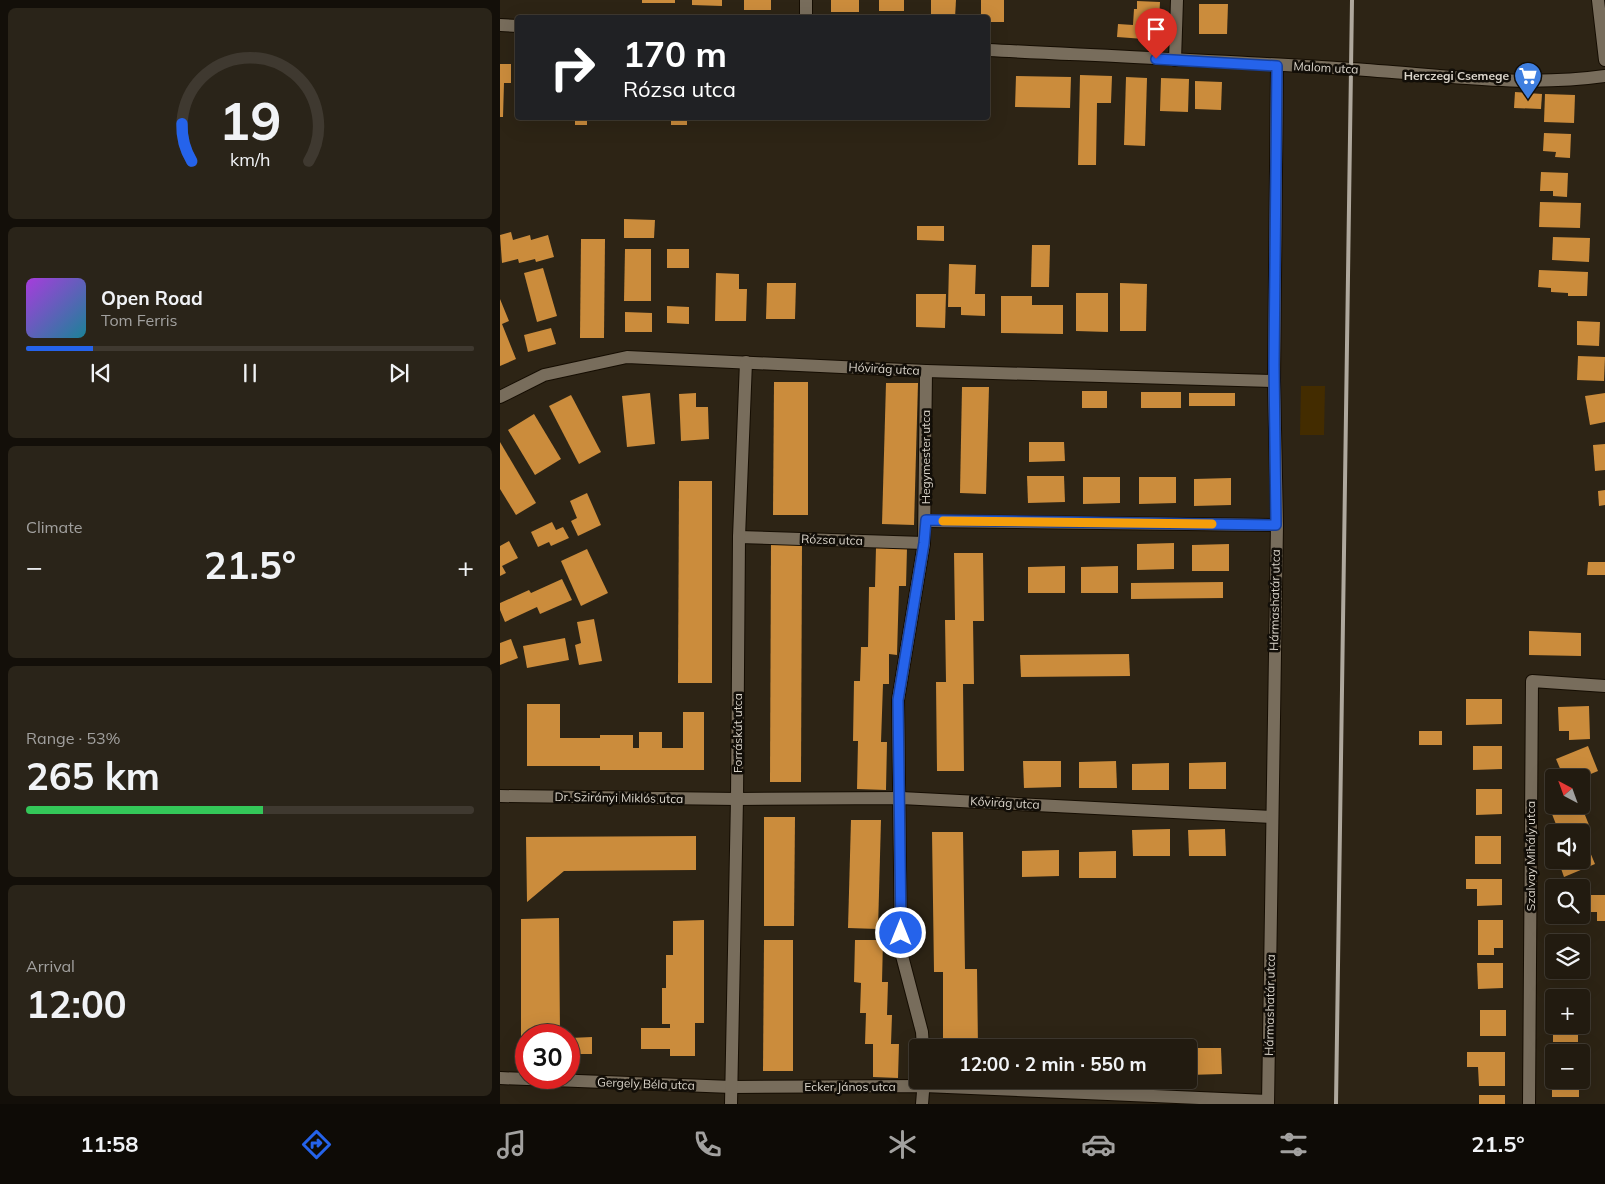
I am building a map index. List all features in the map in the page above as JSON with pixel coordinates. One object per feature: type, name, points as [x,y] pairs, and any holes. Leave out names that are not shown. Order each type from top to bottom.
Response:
[{"type":"street","points":[[806,0],[806,15]]},
{"type":"street","points":[[1175,60],[1177,0]]},
{"type":"street","points":[[1598,0],[1605,60]]},
{"type":"street","points":[[500,25],[515,26]]},
{"type":"street","name":"Malom utca","points":[[990,50],[1351,69],[1496,80],[1576,80],[1605,76]]},
{"type":"street","name":"Hármashatár utca","points":[[1268,1103],[1276,525],[1274,381],[1277,66]]},
{"type":"street","name":"Hóvirág utca","points":[[500,397],[544,375],[627,357],[926,371],[1274,381]]},
{"type":"street","name":"Forráskút utca","points":[[731,1104],[738,799],[739,537],[746,362]]},
{"type":"street","name":"Hegymester utca","points":[[922,1039],[922,1032],[901,952],[901,798],[898,700],[924,543],[926,520],[926,371]]},
{"type":"street","points":[[926,520],[1276,525]]},
{"type":"street","name":"Rózsa utca","points":[[739,537],[924,543]]},
{"type":"street","name":"Szalvay Mihály utca","points":[[1529,1104],[1532,681],[1605,686]]},
{"type":"street","name":"Dr. Szirányi Miklós utca","points":[[500,796],[738,799]]},
{"type":"street","name":"Kővirág utca","points":[[738,799],[901,798],[1272,817]]},
{"type":"street","name":"Gergely Béla utca","points":[[500,1078],[732,1087]]},
{"type":"street","name":"Ecker János utca","points":[[732,1087],[909,1083]]},
{"type":"street","points":[[922,1104],[923,1089]]},
{"type":"street","name":"Ecker János utca","points":[[1027,1089],[1268,1103]]},
{"type":"shaded area","points":[[1301,386],[1325,386],[1324,435],[1300,435]]},
{"type":"building","points":[[642,0],[675,0],[675,3],[642,3]]},
{"type":"building","points":[[692,0],[722,0],[722,6],[692,5]]},
{"type":"building","points":[[744,0],[771,0],[771,10],[744,10]]},
{"type":"building","points":[[831,0],[859,0],[859,12],[831,12]]},
{"type":"building","points":[[879,0],[904,0],[904,11],[879,11]]},
{"type":"building","points":[[931,0],[956,0],[955,15],[931,15]]},
{"type":"building","points":[[981,0],[1004,0],[1004,22],[990,22],[990,15],[981,15]]},
{"type":"building","points":[[1137,1],[1160,2],[1158,40],[1117,37],[1118,24],[1133,25],[1134,9],[1137,9]]},
{"type":"building","points":[[1199,4],[1228,4],[1227,34],[1199,34]]},
{"type":"building","points":[[500,64],[511,64],[511,83],[504,83],[503,117],[500,117]]},
{"type":"building","points":[[1080,75],[1112,76],[1111,103],[1097,103],[1096,165],[1078,165]]},
{"type":"building","points":[[1016,76],[1071,77],[1070,108],[1015,107]]},
{"type":"building","points":[[1126,77],[1147,78],[1145,146],[1124,145]]},
{"type":"building","points":[[1161,78],[1189,79],[1188,112],[1160,111]]},
{"type":"building","points":[[1195,81],[1222,82],[1221,110],[1195,109]]},
{"type":"building","points":[[1515,92],[1542,94],[1541,109],[1514,108]]},
{"type":"building","points":[[1545,94],[1575,95],[1574,123],[1544,122]]},
{"type":"building","points":[[575,120],[587,120],[587,125],[575,125]]},
{"type":"building","points":[[671,120],[687,120],[687,125],[671,125]]},
{"type":"building","points":[[1544,133],[1571,134],[1570,158],[1555,157],[1556,152],[1543,151]]},
{"type":"building","points":[[1541,172],[1568,173],[1567,197],[1553,196],[1553,191],[1540,191]]},
{"type":"building","points":[[1540,202],[1581,203],[1580,228],[1539,227]]},
{"type":"building","points":[[624,219],[655,220],[654,238],[624,238]]},
{"type":"building","points":[[917,226],[944,226],[944,241],[917,240]]},
{"type":"building","points":[[511,232],[513,240],[530,235],[531,240],[548,235],[554,257],[536,262],[535,259],[519,263],[518,259],[502,263],[500,235]]},
{"type":"building","points":[[1553,237],[1590,238],[1589,262],[1552,260]]},
{"type":"building","points":[[581,239],[605,239],[604,338],[580,338]]},
{"type":"building","points":[[1032,245],[1050,245],[1049,287],[1031,287]]},
{"type":"building","points":[[625,249],[651,249],[651,301],[624,301]]},
{"type":"building","points":[[667,249],[689,249],[689,268],[667,268]]},
{"type":"building","points":[[949,264],[976,265],[975,294],[985,294],[985,316],[961,315],[961,307],[948,307]]},
{"type":"building","points":[[543,268],[557,316],[537,322],[524,273]]},
{"type":"building","points":[[1539,270],[1588,272],[1587,296],[1568,296],[1568,293],[1551,292],[1551,288],[1538,287]]},
{"type":"building","points":[[716,273],[739,274],[739,289],[747,289],[746,321],[715,321]]},
{"type":"building","points":[[767,283],[796,283],[795,319],[766,319]]},
{"type":"building","points":[[1120,283],[1147,284],[1146,331],[1120,331]]},
{"type":"building","points":[[1076,293],[1108,293],[1108,332],[1076,331]]},
{"type":"building","points":[[916,294],[946,294],[945,328],[916,327]]},
{"type":"building","points":[[1001,296],[1032,296],[1032,305],[1063,305],[1063,334],[1001,333]]},
{"type":"building","points":[[500,299],[509,321],[502,324],[516,359],[500,366]]},
{"type":"building","points":[[667,306],[689,307],[689,324],[667,323]]},
{"type":"building","points":[[625,312],[652,313],[652,332],[625,332]]},
{"type":"building","points":[[1577,321],[1600,322],[1599,346],[1577,345]]},
{"type":"building","points":[[551,328],[556,344],[528,352],[524,335]]},
{"type":"building","points":[[1578,356],[1605,357],[1604,381],[1577,380]]},
{"type":"building","points":[[774,382],[808,382],[808,515],[773,515]]},
{"type":"building","points":[[886,383],[918,383],[914,525],[882,524]]},
{"type":"building","points":[[962,387],[989,387],[986,494],[960,493]]},
{"type":"building","points":[[1082,391],[1107,391],[1107,408],[1082,408]]},
{"type":"building","points":[[1141,392],[1181,392],[1181,408],[1141,408]]},
{"type":"building","points":[[650,393],[655,444],[627,447],[622,396]]},
{"type":"building","points":[[696,393],[696,407],[708,407],[709,439],[681,441],[679,394]]},
{"type":"building","points":[[1189,393],[1235,393],[1235,406],[1189,406]]},
{"type":"building","points":[[1605,393],[1605,422],[1590,425],[1585,396]]},
{"type":"building","points":[[571,395],[601,452],[579,464],[549,406]]},
{"type":"building","points":[[534,414],[561,459],[535,475],[508,430]]},
{"type":"building","points":[[500,442],[536,503],[516,515],[500,489]]},
{"type":"building","points":[[1029,442],[1064,442],[1065,461],[1029,462]]},
{"type":"building","points":[[1605,444],[1605,470],[1595,471],[1593,445]]},
{"type":"building","points":[[1027,476],[1064,476],[1065,502],[1028,503]]},
{"type":"building","points":[[1083,477],[1120,477],[1120,503],[1083,504]]},
{"type":"building","points":[[1139,477],[1176,477],[1176,503],[1139,504]]},
{"type":"building","points":[[1231,478],[1231,505],[1194,506],[1194,479]]},
{"type":"building","points":[[679,481],[712,481],[712,683],[678,683]]},
{"type":"building","points":[[1605,490],[1605,505],[1599,506],[1598,491]]},
{"type":"building","points":[[587,493],[601,525],[578,536],[571,521],[577,518],[570,501]]},
{"type":"building","points":[[552,522],[556,530],[563,527],[569,538],[551,546],[549,542],[538,547],[531,532]]},
{"type":"building","points":[[509,541],[518,558],[502,566],[506,573],[500,576],[500,546]]},
{"type":"building","points":[[771,543],[802,543],[801,782],[770,782]]},
{"type":"building","points":[[1174,543],[1174,569],[1137,570],[1137,544]]},
{"type":"building","points":[[1229,544],[1229,571],[1192,571],[1192,545]]},
{"type":"building","points":[[876,547],[907,548],[906,586],[899,586],[897,655],[889,654],[889,684],[883,684],[881,742],[887,742],[886,790],[857,789],[858,741],[853,741],[854,681],[860,681],[861,647],[868,647],[869,587],[875,587]]},
{"type":"building","points":[[587,549],[608,593],[581,606],[561,561]]},
{"type":"building","points":[[954,553],[983,553],[984,621],[973,621],[974,684],[963,684],[964,771],[937,771],[936,682],[946,682],[945,620],[955,620]]},
{"type":"building","points":[[1588,562],[1605,562],[1605,575],[1587,575]]},
{"type":"building","points":[[1065,566],[1065,593],[1028,593],[1028,567]]},
{"type":"building","points":[[1118,566],[1118,593],[1081,593],[1081,567]]},
{"type":"building","points":[[562,579],[572,600],[540,614],[537,607],[505,622],[500,610],[500,603],[529,590],[531,593]]},
{"type":"building","points":[[1223,582],[1223,598],[1131,599],[1131,583]]},
{"type":"building","points":[[594,619],[602,661],[579,665],[575,645],[581,643],[577,622]]},
{"type":"building","points":[[1529,631],[1581,633],[1581,656],[1529,655]]},
{"type":"building","points":[[565,638],[569,660],[527,668],[523,646]]},
{"type":"building","points":[[511,639],[518,658],[500,665],[500,643]]},
{"type":"building","points":[[1129,654],[1130,676],[1021,677],[1020,655]]},
{"type":"building","points":[[1466,699],[1502,699],[1502,724],[1466,725]]},
{"type":"building","points":[[527,704],[560,704],[560,738],[600,738],[600,735],[633,735],[633,748],[639,748],[639,732],[662,732],[662,748],[683,748],[683,712],[704,712],[704,770],[600,770],[600,766],[527,766]]},
{"type":"building","points":[[1589,706],[1590,739],[1569,740],[1569,731],[1559,731],[1558,707]]},
{"type":"building","points":[[1419,731],[1442,731],[1442,745],[1419,745]]},
{"type":"building","points":[[1473,746],[1502,746],[1502,769],[1473,770]]},
{"type":"building","points":[[1588,746],[1598,771],[1590,774],[1590,769],[1560,769],[1556,759]]},
{"type":"building","points":[[1023,761],[1061,761],[1061,787],[1024,788]]},
{"type":"building","points":[[1116,761],[1117,788],[1079,788],[1079,762]]},
{"type":"building","points":[[1226,762],[1226,789],[1189,789],[1189,763]]},
{"type":"building","points":[[1169,763],[1169,790],[1132,790],[1132,764]]},
{"type":"building","points":[[1476,789],[1502,789],[1502,814],[1476,815]]},
{"type":"building","points":[[1552,814],[1585,814],[1589,824],[1556,824]]},
{"type":"building","points":[[764,817],[795,817],[794,926],[764,926]]},
{"type":"building","points":[[851,820],[881,820],[878,929],[848,928]]},
{"type":"building","points":[[1170,829],[1170,856],[1133,856],[1132,830]]},
{"type":"building","points":[[1225,829],[1226,856],[1189,856],[1188,830]]},
{"type":"building","points":[[932,832],[963,832],[965,969],[977,969],[978,1039],[943,1039],[943,972],[934,972]]},
{"type":"building","points":[[696,836],[696,870],[564,871],[527,902],[526,837]]},
{"type":"building","points":[[1475,836],[1501,836],[1501,864],[1475,864]]},
{"type":"building","points":[[1059,850],[1059,876],[1022,877],[1022,851]]},
{"type":"building","points":[[1116,851],[1116,878],[1079,878],[1079,852]]},
{"type":"building","points":[[1590,852],[1595,864],[1590,866]]},
{"type":"building","points":[[1561,869],[1583,869],[1564,877]]},
{"type":"building","points":[[1466,879],[1502,879],[1502,905],[1477,906],[1477,889],[1466,889]]},
{"type":"building","points":[[1590,895],[1605,895],[1605,921],[1597,921],[1597,912],[1590,912]]},
{"type":"building","points":[[559,918],[560,1024],[521,1024],[521,919]]},
{"type":"building","points":[[704,920],[704,1023],[695,1023],[695,1056],[670,1056],[670,1049],[641,1049],[641,1028],[670,1028],[670,1024],[662,1024],[662,988],[666,988],[666,955],[673,955],[673,921]]},
{"type":"building","points":[[1478,920],[1503,920],[1503,948],[1494,948],[1494,955],[1478,955]]},
{"type":"building","points":[[764,940],[793,940],[793,1071],[763,1071]]},
{"type":"building","points":[[855,940],[883,940],[882,982],[888,982],[887,1015],[892,1015],[891,1044],[899,1044],[898,1078],[873,1077],[873,1044],[865,1044],[866,1013],[860,1013],[861,983],[854,982]]},
{"type":"building","points":[[1477,963],[1503,963],[1503,988],[1478,989]]},
{"type":"building","points":[[1480,1010],[1506,1010],[1506,1036],[1480,1036]]},
{"type":"building","points":[[1553,1034],[1578,1034],[1578,1042],[1553,1042]]},
{"type":"building","points":[[592,1037],[592,1054],[580,1054],[580,1038]]},
{"type":"building","points":[[1197,1048],[1221,1048],[1222,1074],[1197,1075]]},
{"type":"building","points":[[1467,1052],[1505,1052],[1505,1086],[1479,1086],[1478,1067],[1467,1067]]},
{"type":"building","points":[[1552,1089],[1579,1089],[1579,1097],[1552,1097]]},
{"type":"building","points":[[1479,1095],[1505,1095],[1505,1104],[1479,1104]]},
{"type":"railway","points":[[1336,1104],[1352,0]]},
{"type":"slow traffic","points":[[943,521],[1212,524]]},
{"type":"place","name":"Herczegi Csemege","points":[[1528,100]]},
{"type":"route","points":[[901,933],[901,798],[898,700],[924,543],[926,520],[1276,525],[1274,365],[1277,66],[1156,59]]}]
